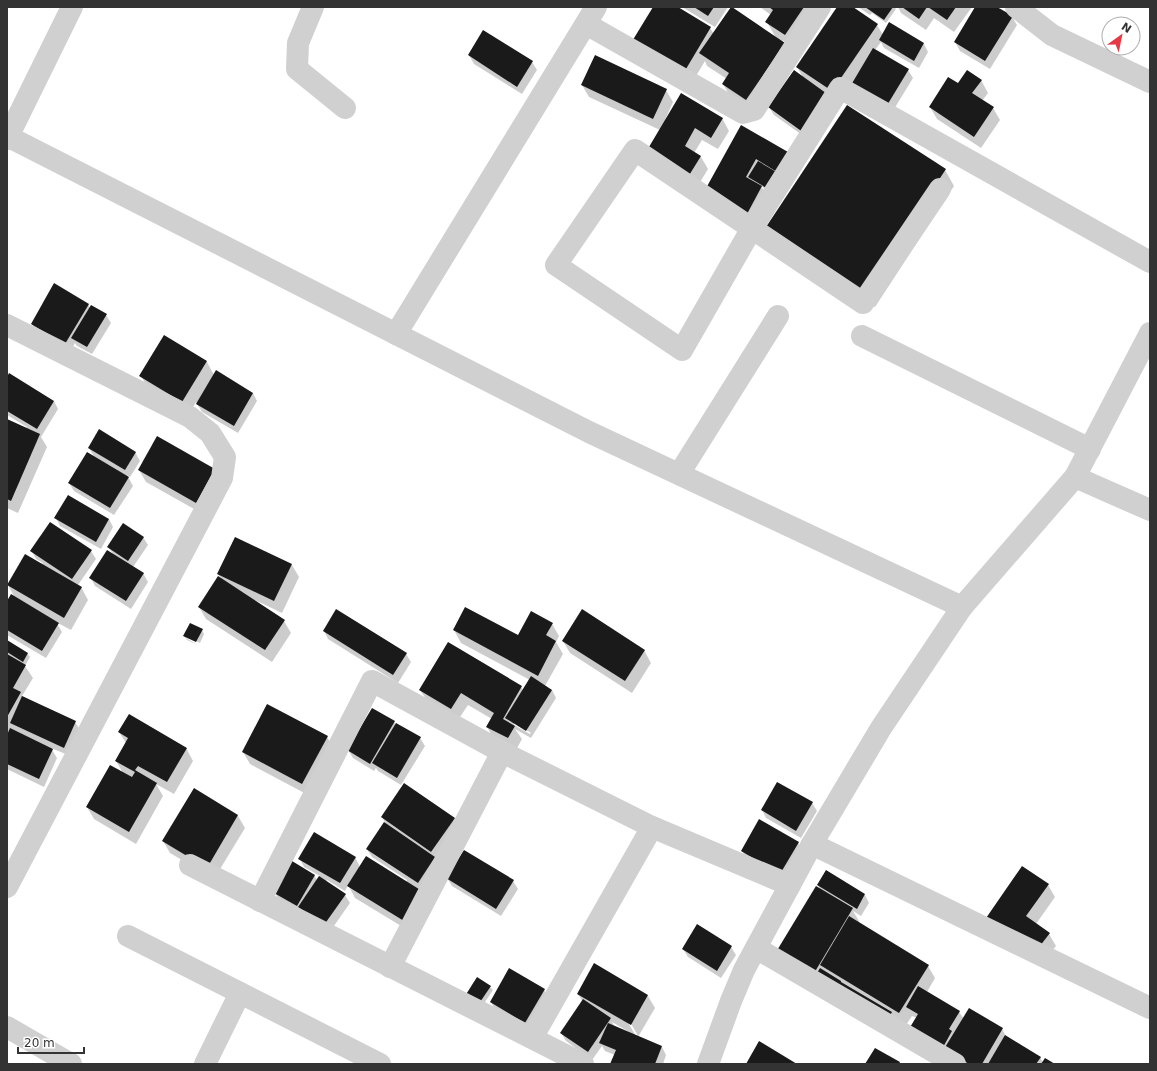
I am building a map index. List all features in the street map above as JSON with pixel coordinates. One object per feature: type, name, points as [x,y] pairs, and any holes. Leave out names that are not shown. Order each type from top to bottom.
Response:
[{"type":"street","points":[[72,7],[7,137],[589,432],[962,607]]},
{"type":"street","points":[[313,7],[298,43],[297,69],[345,108]]},
{"type":"street","points":[[396,334],[591,16],[742,113],[754,110],[820,7]]},
{"type":"street","points":[[1016,7],[1052,35],[1150,82]]},
{"type":"street","points":[[940,189],[864,303],[752,228],[635,150],[556,265],[682,350],[752,228],[840,88],[1150,262]]},
{"type":"street","points":[[679,474],[778,316]]},
{"type":"street","points":[[7,325],[190,418],[210,433],[224,457],[222,478],[7,887]]},
{"type":"street","points":[[708,1064],[744,970],[812,844],[881,728],[962,607],[1075,477],[1150,333]]},
{"type":"street","points":[[862,336],[1090,449]]},
{"type":"street","points":[[1075,477],[1150,510]]},
{"type":"street","points":[[260,900],[372,682],[502,752],[652,827],[790,885]]},
{"type":"street","points":[[390,967],[502,752]]},
{"type":"street","points":[[532,1038],[652,827]]},
{"type":"street","points":[[812,844],[1150,1008]]},
{"type":"street","points":[[190,865],[583,1064]]},
{"type":"street","points":[[128,936],[380,1064]]},
{"type":"street","points":[[756,948],[955,1064]]},
{"type":"street","points":[[205,1064],[240,993]]},
{"type":"street","points":[[7,1027],[71,1064]]},
{"type":"building","points":[[653,7],[678,7],[711,27],[683,74],[631,43]]},
{"type":"building","points":[[694,7],[714,7],[708,16]]},
{"type":"building","points":[[731,7],[785,43],[746,100],[722,84],[729,73],[699,53]]},
{"type":"building","points":[[769,7],[804,7],[785,35],[765,22],[773,10]]},
{"type":"building","points":[[837,7],[853,7],[878,24],[832,91],[796,67]]},
{"type":"building","points":[[865,7],[893,7],[884,20]]},
{"type":"building","points":[[902,7],[927,7],[919,19]]},
{"type":"building","points":[[928,7],[956,7],[947,20]]},
{"type":"building","points":[[975,7],[997,7],[1013,16],[985,61],[954,42]]},
{"type":"building","points":[[889,22],[924,43],[914,61],[879,40]]},
{"type":"building","points":[[483,30],[533,61],[517,87],[468,55]]},
{"type":"building","points":[[873,48],[909,69],[886,107],[851,85]]},
{"type":"building","points":[[595,55],[667,89],[653,119],[581,85]]},
{"type":"building","points":[[794,70],[830,96],[804,133],[768,107]]},
{"type":"building","points":[[967,70],[982,80],[972,93],[994,107],[974,137],[929,107],[948,77],[958,83]]},
{"type":"building","points":[[681,93],[723,118],[711,138],[695,128],[685,146],[701,156],[688,177],[646,152]]},
{"type":"building","points":[[847,105],[946,169],[865,292],[766,227]]},
{"type":"building","points":[[741,125],[788,152],[777,172],[756,159],[746,177],[762,186],[747,214],[705,190]]},
{"type":"building","points":[[758,161],[778,173],[768,189],[748,177]]},
{"type":"building","points":[[54,283],[89,304],[65,344],[31,324]]},
{"type":"building","points":[[91,305],[107,314],[87,347],[71,338]]},
{"type":"building","points":[[164,335],[207,361],[182,402],[139,376]]},
{"type":"building","points":[[216,370],[253,393],[234,426],[196,404]]},
{"type":"building","points":[[9,373],[54,401],[37,429],[7,411],[7,377]]},
{"type":"building","points":[[7,419],[40,434],[11,501],[7,499]]},
{"type":"building","points":[[99,429],[136,452],[125,470],[88,448]]},
{"type":"building","points":[[157,436],[215,469],[196,503],[138,470]]},
{"type":"building","points":[[87,452],[129,477],[110,508],[68,483]]},
{"type":"building","points":[[68,495],[109,519],[96,542],[54,518]]},
{"type":"building","points":[[50,522],[92,550],[72,579],[30,551]]},
{"type":"building","points":[[123,523],[144,537],[128,561],[107,547]]},
{"type":"building","points":[[235,537],[292,564],[274,601],[217,574]]},
{"type":"building","points":[[107,550],[144,573],[126,601],[89,578]]},
{"type":"building","points":[[25,554],[82,587],[64,618],[7,585]]},
{"type":"building","points":[[218,576],[285,620],[265,650],[198,607]]},
{"type":"building","points":[[11,594],[59,623],[42,651],[7,630],[7,601]]},
{"type":"building","points":[[465,607],[518,635],[531,611],[553,623],[546,635],[556,641],[538,676],[453,630]]},
{"type":"building","points":[[336,609],[407,653],[393,675],[323,631]]},
{"type":"building","points":[[582,609],[645,650],[625,681],[562,641]]},
{"type":"building","points":[[190,623],[203,629],[196,642],[183,636]]},
{"type":"building","points":[[7,640],[28,653],[23,662],[7,652]]},
{"type":"building","points":[[448,642],[522,686],[503,719],[515,726],[508,738],[486,727],[494,713],[461,693],[451,709],[419,690]]},
{"type":"building","points":[[7,654],[26,665],[13,688],[21,692],[7,717]]},
{"type":"building","points":[[531,676],[552,690],[526,731],[505,718]]},
{"type":"building","points":[[22,696],[76,721],[64,748],[10,723]]},
{"type":"building","points":[[267,704],[328,736],[302,784],[242,752]]},
{"type":"building","points":[[372,708],[395,721],[370,764],[347,750]]},
{"type":"building","points":[[129,714],[187,748],[167,782],[138,766],[135,770],[157,783],[129,832],[86,807],[110,765],[132,777],[135,772],[115,761],[128,738],[118,732]]},
{"type":"building","points":[[396,723],[421,737],[397,778],[372,763]]},
{"type":"building","points":[[10,728],[53,749],[39,779],[7,764],[7,735]]},
{"type":"building","points":[[777,782],[813,802],[796,831],[761,810]]},
{"type":"building","points":[[404,783],[455,818],[431,852],[381,817]]},
{"type":"building","points":[[194,788],[238,815],[207,868],[162,841]]},
{"type":"building","points":[[759,819],[799,842],[780,874],[741,851]]},
{"type":"building","points":[[384,822],[435,857],[418,883],[366,849]]},
{"type":"building","points":[[314,832],[356,857],[340,883],[298,859]]},
{"type":"building","points":[[464,850],[514,880],[496,909],[446,878]]},
{"type":"building","points":[[366,856],[422,891],[404,921],[347,886]]},
{"type":"building","points":[[292,861],[315,875],[297,906],[274,893]]},
{"type":"building","points":[[1022,866],[1049,884],[1026,916],[1050,933],[1036,951],[984,921]]},
{"type":"building","points":[[826,870],[865,894],[857,909],[817,885]]},
{"type":"building","points":[[319,876],[346,894],[324,925],[298,907]]},
{"type":"building","points":[[816,886],[853,908],[810,980],[773,957]]},
{"type":"building","points":[[849,916],[929,965],[899,1013],[820,965]]},
{"type":"building","points":[[697,924],[732,946],[717,971],[682,949]]},
{"type":"building","points":[[594,963],[648,995],[631,1025],[577,994]]},
{"type":"building","points":[[509,968],[545,989],[525,1023],[490,1002]]},
{"type":"building","points":[[820,968],[892,1012],[886,1023],[813,980]]},
{"type":"building","points":[[477,977],[491,986],[478,1005],[465,996]]},
{"type":"building","points":[[918,986],[960,1011],[949,1029],[952,1031],[942,1049],[909,1029],[918,1014],[906,1007]]},
{"type":"building","points":[[583,999],[611,1018],[588,1052],[560,1033]]},
{"type":"building","points":[[969,1008],[1003,1028],[982,1064],[969,1064],[944,1049]]},
{"type":"building","points":[[608,1023],[662,1046],[655,1064],[610,1064],[616,1050],[599,1043]]},
{"type":"building","points":[[1005,1035],[1041,1057],[1036,1064],[988,1064]]},
{"type":"building","points":[[759,1041],[797,1064],[746,1064]]},
{"type":"building","points":[[875,1048],[900,1062],[899,1064],[865,1064]]},
{"type":"building","points":[[1045,1058],[1055,1064],[1041,1064]]}]
